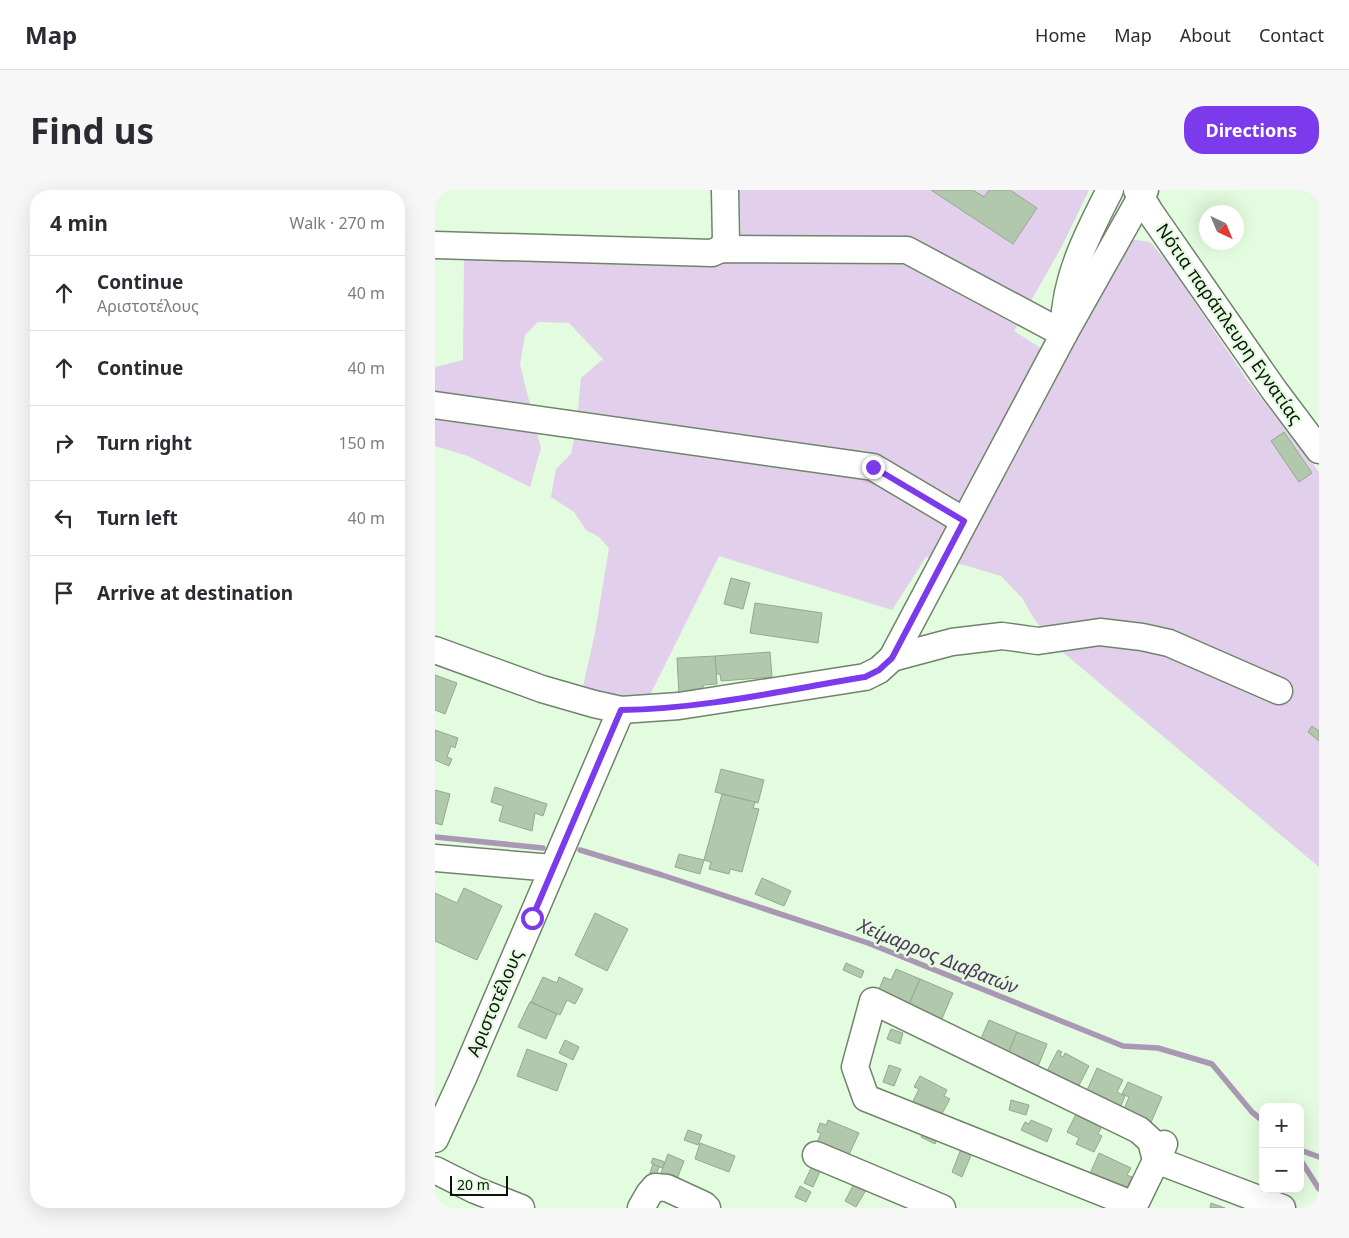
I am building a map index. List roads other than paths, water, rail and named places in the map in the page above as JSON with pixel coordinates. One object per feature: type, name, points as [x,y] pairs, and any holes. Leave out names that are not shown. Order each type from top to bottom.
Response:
[{"type":"street","points":[[721,249],[726,241],[725,190]]},
{"type":"street","points":[[1064,334],[1065,307],[1070,280],[1083,245],[1110,190]]},
{"type":"street","points":[[435,650],[534,686],[621,710],[697,703],[865,677],[879,670],[892,658],[1141,192]]},
{"type":"street","name":"Νότια παράπλευρη Εγνατίας","points":[[1141,192],[1274,390],[1319,450]]},
{"type":"street","points":[[435,245],[712,253],[721,249],[907,250],[1064,334]]},
{"type":"street","points":[[435,405],[873,467],[964,521]]},
{"type":"street","points":[[892,658],[952,642],[1002,636],[1038,641],[1100,632],[1142,637],[1169,644],[1279,691]]},
{"type":"street","name":"Αριστοτέλους","points":[[435,1138],[621,710]]},
{"type":"street","points":[[435,858],[553,868]]},
{"type":"street","points":[[1161,1150],[1133,1207],[866,1098],[855,1067],[873,1000],[1139,1130],[1161,1150],[1282,1208]]},
{"type":"street","points":[[816,1155],[941,1208]]},
{"type":"street","points":[[435,1170],[475,1190],[521,1208]]},
{"type":"street","points":[[641,1208],[655,1187],[667,1188],[707,1208]]},
{"type":"waterway","points":[[435,837],[543,848]]},
{"type":"waterway","name":"Χείμαρρος Διαβατών","points":[[580,850],[868,943],[1123,1046],[1158,1048],[1212,1064],[1259,1118]]},
{"type":"waterway","name":"Χείμαρρος Διαβατών","points":[[1304,1151],[1319,1157]]},
{"type":"waterway","name":"Χείμαρρος Διαβατών","points":[[1304,1165],[1319,1189]]}]
